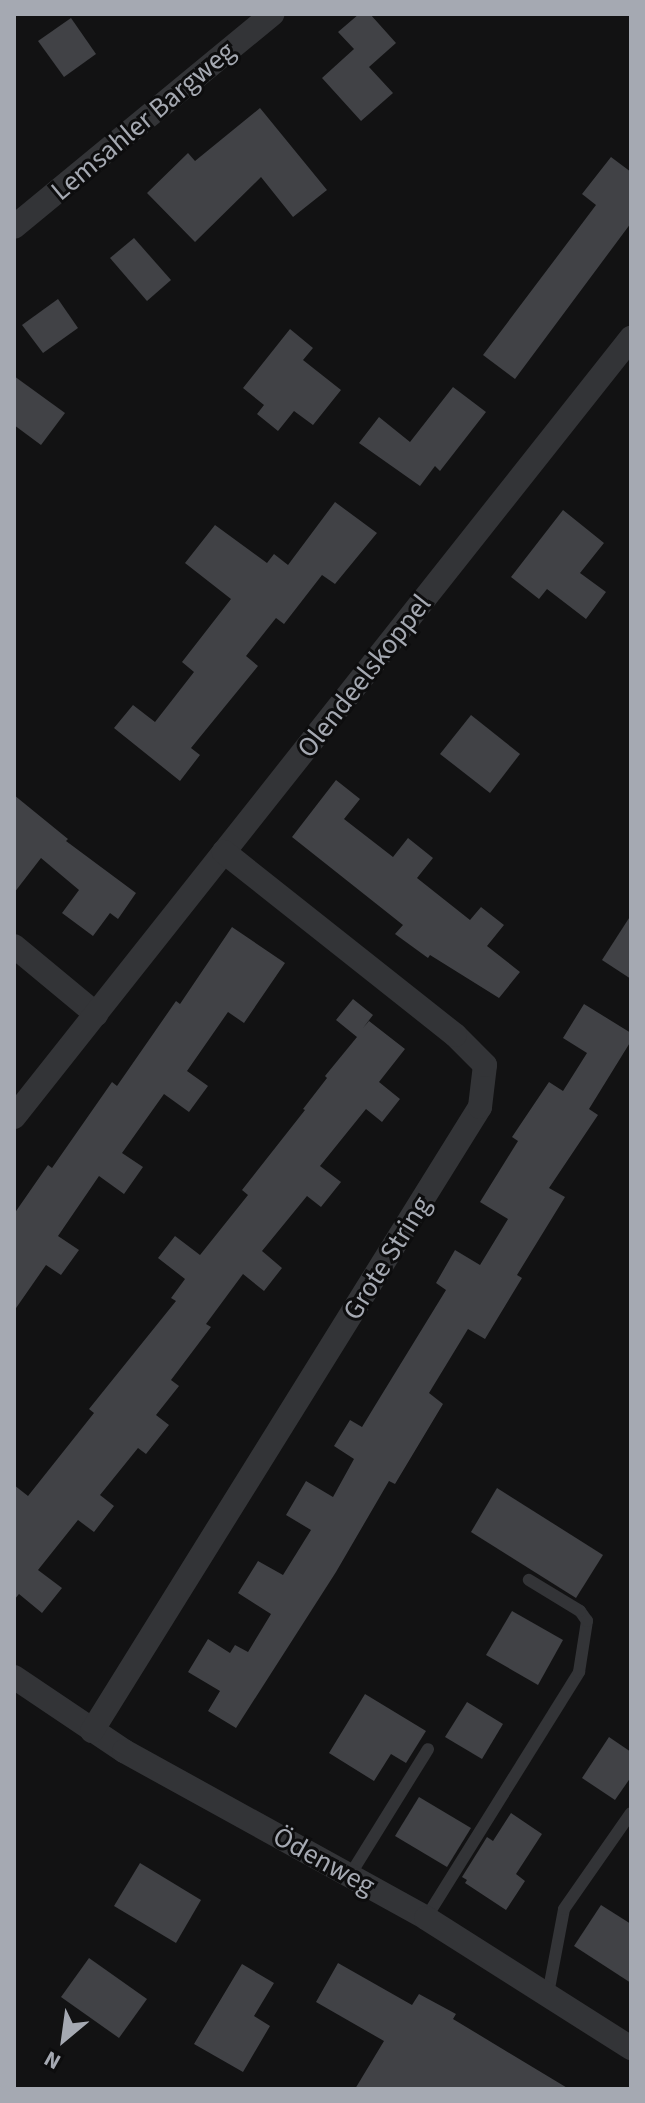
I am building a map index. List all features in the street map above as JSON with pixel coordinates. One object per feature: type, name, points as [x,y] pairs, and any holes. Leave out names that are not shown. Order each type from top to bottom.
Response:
[{"type":"street","name":"Lemsahler Bargweg","points":[[14,227],[272,14]]},
{"type":"street","name":"Olendeelskoppel","points":[[14,1117],[631,338]]},
{"type":"street","name":"Grote String","points":[[92,1731],[480,1107],[485,1065],[455,1035],[224,852]]},
{"type":"street","points":[[14,946],[96,1014]]},
{"type":"street","name":"Ödenweg","points":[[14,1677],[92,1731],[426,1918],[631,2048]]},
{"type":"lane","points":[[426,1918],[579,1672],[587,1621],[580,1611],[529,1580]]},
{"type":"lane","points":[[350,1875],[428,1749]]},
{"type":"lane","points":[[548,1994],[564,1909],[631,1813]]},
{"type":"building","points":[[359,14],[370,14],[396,43],[369,67],[393,93],[361,121],[322,78],[354,49],[338,32]]},
{"type":"building","points":[[71,18],[96,54],[64,77],[38,41]]},
{"type":"building","points":[[260,108],[327,190],[293,217],[261,177],[195,242],[147,193],[188,153],[195,161]]},
{"type":"building","points":[[611,157],[631,172],[631,223],[515,379],[483,355],[596,205],[582,194]]},
{"type":"building","points":[[134,238],[171,280],[147,301],[110,258]]},
{"type":"building","points":[[58,299],[78,328],[43,353],[22,325]]},
{"type":"building","points":[[290,329],[313,348],[303,360],[341,390],[313,425],[294,411],[278,431],[257,414],[264,405],[243,388]]},
{"type":"building","points":[[14,376],[65,413],[41,445],[14,425]]},
{"type":"building","points":[[453,387],[486,412],[440,471],[435,466],[420,486],[359,443],[379,417],[410,442]]},
{"type":"building","points":[[335,502],[377,533],[335,584],[322,575],[284,624],[276,618],[246,656],[258,666],[191,748],[200,755],[180,781],[114,728],[133,705],[155,722],[194,672],[182,662],[231,599],[185,563],[215,525],[267,563],[274,554],[288,565]]},
{"type":"building","points":[[563,510],[604,543],[580,573],[606,592],[586,619],[547,589],[539,599],[511,577]]},
{"type":"building","points":[[471,715],[520,754],[490,793],[440,754]]},
{"type":"building","points":[[336,780],[360,799],[344,819],[393,857],[408,838],[433,858],[417,878],[470,920],[481,907],[504,925],[487,946],[520,972],[499,998],[430,955],[428,958],[395,934],[403,925],[292,837]]},
{"type":"building","points":[[14,795],[68,839],[66,841],[136,893],[118,919],[110,913],[93,936],[62,913],[79,890],[41,858],[14,893]]},
{"type":"building","points":[[631,915],[631,979],[602,960]]},
{"type":"building","points":[[232,927],[285,963],[244,1023],[228,1012],[187,1071],[208,1086],[189,1112],[164,1094],[122,1153],[143,1167],[124,1194],[99,1176],[58,1236],[79,1250],[61,1275],[46,1265],[14,1311],[14,1214],[48,1165],[52,1168],[112,1082],[117,1086],[176,1001],[180,1004]]},
{"type":"building","points":[[353,999],[373,1015],[363,1028],[369,1021],[405,1049],[379,1082],[400,1099],[382,1122],[366,1109],[320,1166],[341,1182],[321,1207],[307,1196],[262,1251],[282,1268],[264,1291],[243,1274],[206,1324],[211,1327],[171,1380],[179,1386],[156,1415],[169,1425],[146,1454],[138,1448],[100,1495],[114,1506],[94,1532],[78,1520],[38,1570],[62,1588],[42,1613],[19,1594],[14,1600],[14,1485],[28,1496],[94,1413],[89,1409],[176,1301],[171,1298],[185,1279],[158,1258],[175,1236],[200,1255],[248,1195],[242,1190],[357,1037],[336,1020]]},
{"type":"building","points":[[584,1004],[631,1033],[631,1041],[589,1109],[598,1115],[549,1188],[565,1197],[517,1275],[522,1278],[485,1339],[468,1329],[429,1393],[443,1404],[395,1484],[389,1481],[336,1572],[236,1728],[208,1711],[220,1691],[188,1672],[208,1639],[230,1653],[235,1645],[248,1652],[271,1614],[238,1593],[258,1561],[283,1575],[311,1530],[286,1515],[306,1481],[333,1497],[354,1459],[334,1446],[350,1420],[362,1427],[446,1290],[436,1283],[455,1250],[480,1265],[508,1219],[480,1202],[518,1141],[512,1137],[549,1082],[563,1091],[587,1053],[563,1038]]},
{"type":"building","points":[[497,1488],[603,1555],[576,1598],[471,1532]]},
{"type":"building","points":[[512,1611],[563,1640],[538,1685],[486,1655]]},
{"type":"building","points":[[365,1694],[426,1731],[406,1763],[391,1754],[374,1781],[329,1753]]},
{"type":"building","points":[[467,1702],[503,1724],[482,1759],[445,1737]]},
{"type":"building","points":[[609,1737],[631,1752],[631,1777],[615,1800],[582,1778]]},
{"type":"building","points":[[419,1797],[471,1828],[447,1867],[395,1836]]},
{"type":"building","points":[[511,1813],[542,1834],[516,1874],[525,1881],[506,1910],[465,1883],[467,1880],[462,1877],[487,1837],[493,1841]]},
{"type":"building","points":[[140,1863],[201,1900],[176,1943],[114,1906]]},
{"type":"building","points":[[601,1905],[631,1924],[631,1983],[574,1946]]},
{"type":"building","points":[[89,1958],[147,1999],[119,2038],[61,1997]]},
{"type":"building","points":[[338,1963],[412,2005],[419,1994],[456,2014],[453,2019],[569,2089],[355,2089],[384,2041],[316,2002]]},
{"type":"building","points":[[242,1964],[274,1983],[254,2016],[270,2026],[243,2072],[194,2044]]}]
